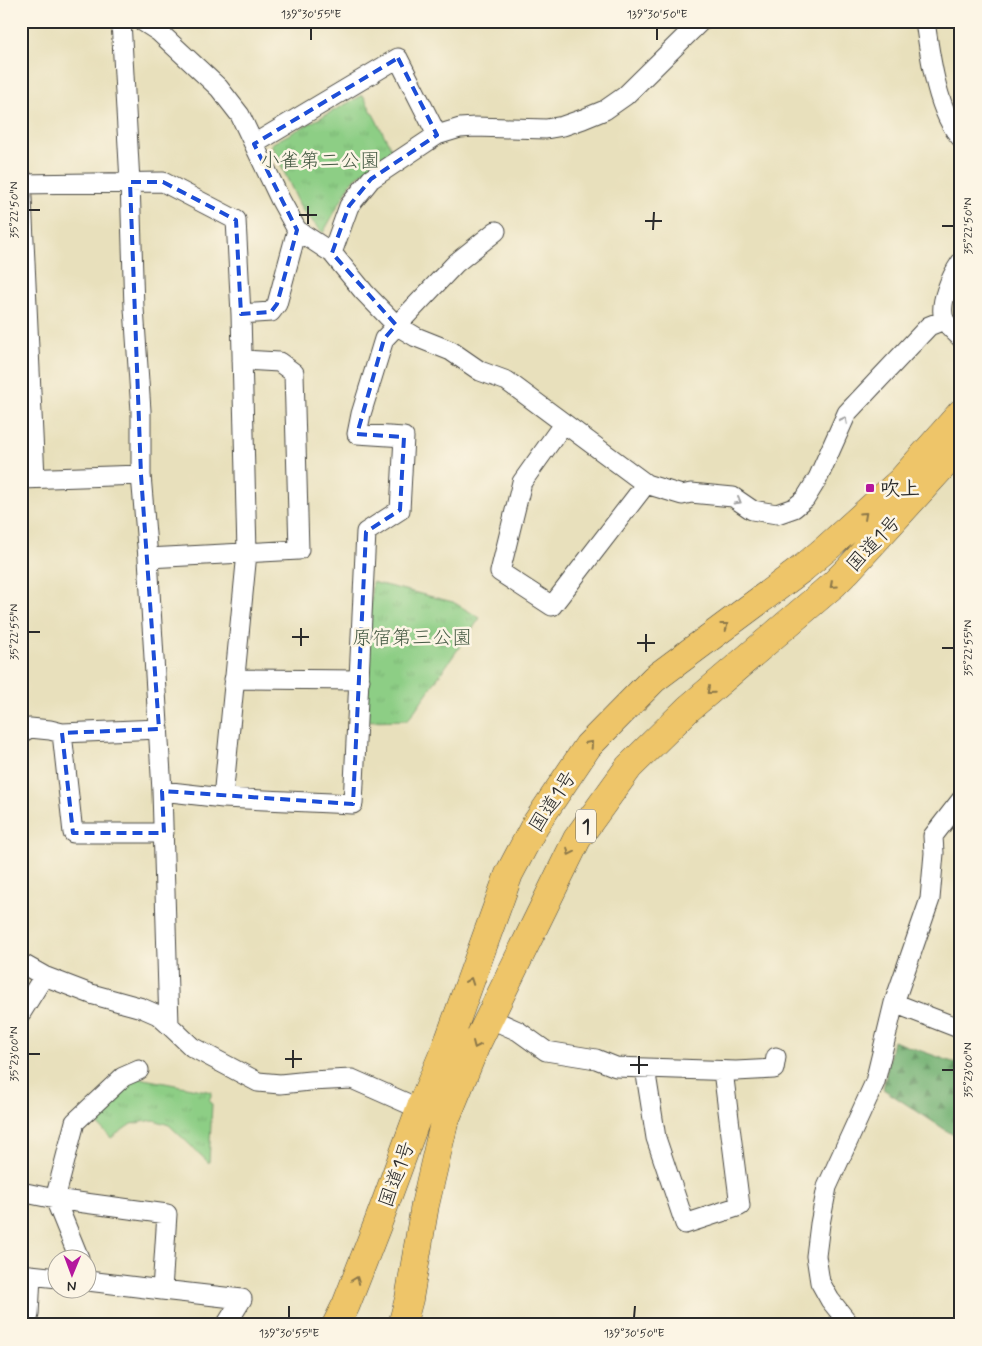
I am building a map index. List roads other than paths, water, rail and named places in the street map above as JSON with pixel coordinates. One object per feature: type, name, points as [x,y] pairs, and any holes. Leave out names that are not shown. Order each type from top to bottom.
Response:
[{"type":"highway","name":"国道1号","points":[[336,1325],[346,1306],[420,1109],[449,1040],[509,874],[534,825],[588,746],[654,679],[803,568],[828,547],[901,481],[961,413]]},
{"type":"highway","name":"国道1号","points":[[402,1325],[409,1299],[425,1205],[444,1123],[476,1045],[577,839],[629,767],[688,710],[834,584],[961,446]]},
{"type":"street","points":[[121,21],[130,182],[134,308],[141,411],[141,475],[159,729],[170,1025]]},
{"type":"street","points":[[142,21],[159,32],[219,88],[240,115],[297,230],[332,253],[364,292],[396,326],[416,337],[451,351],[480,371],[507,381],[646,484],[682,495],[691,493],[733,497],[752,510],[777,514],[794,508],[806,499],[818,478],[846,413],[929,326],[944,320]]},
{"type":"street","points":[[332,253],[349,206],[371,179],[437,135],[460,128],[546,129],[563,126],[605,110],[625,96],[702,21]]},
{"type":"street","points":[[925,21],[935,75],[944,108],[957,134],[961,138]]},
{"type":"street","points":[[254,144],[398,58],[437,135]]},
{"type":"street","points":[[21,176],[28,478],[141,475]]},
{"type":"street","points":[[21,184],[163,182],[236,220],[241,314],[247,553],[223,798]]},
{"type":"street","points":[[241,314],[271,312],[277,304],[297,230]]},
{"type":"street","points":[[162,792],[223,798],[353,804],[366,532],[400,510],[404,437],[357,434],[361,414],[384,339],[456,263],[496,231]]},
{"type":"street","points":[[961,262],[951,278],[943,305],[944,320],[961,338]]},
{"type":"street","points":[[148,558],[299,550],[294,373],[279,362],[242,360]]},
{"type":"street","points":[[564,423],[522,482],[500,572],[552,606],[646,484]]},
{"type":"street","points":[[234,679],[360,680]]},
{"type":"street","points":[[21,733],[30,728],[50,730],[62,734],[159,729]]},
{"type":"street","points":[[62,734],[73,833],[164,832]]},
{"type":"street","points":[[850,1325],[830,1300],[820,1282],[816,1256],[827,1186],[875,1082],[894,1003],[930,899],[934,853],[933,836],[961,800]]},
{"type":"street","points":[[21,963],[44,976],[91,994],[142,1008],[158,1015],[192,1047],[258,1082],[280,1084],[352,1080],[420,1109]]},
{"type":"street","points":[[21,1013],[44,976]]},
{"type":"street","points":[[894,1003],[961,1029]]},
{"type":"street","points":[[489,1018],[518,1031],[546,1051],[596,1059],[616,1067],[723,1071],[774,1069],[776,1057]]},
{"type":"street","points":[[645,1068],[656,1138],[685,1224],[740,1206],[723,1071]]},
{"type":"street","points":[[75,1248],[55,1200],[75,1122],[123,1077],[138,1070]]},
{"type":"street","points":[[21,1192],[55,1200],[167,1214],[162,1290]]},
{"type":"street","points":[[26,1318],[26,1275],[48,1277]]},
{"type":"street","points":[[98,1281],[242,1299],[226,1325]]},
{"type":"place","name":"吹上","points":[[870,488]]},
{"type":"park label","name":"小雀第二公園","points":[[320,160]]},
{"type":"park label","name":"原宿第三公園","points":[[412,637]]}]
